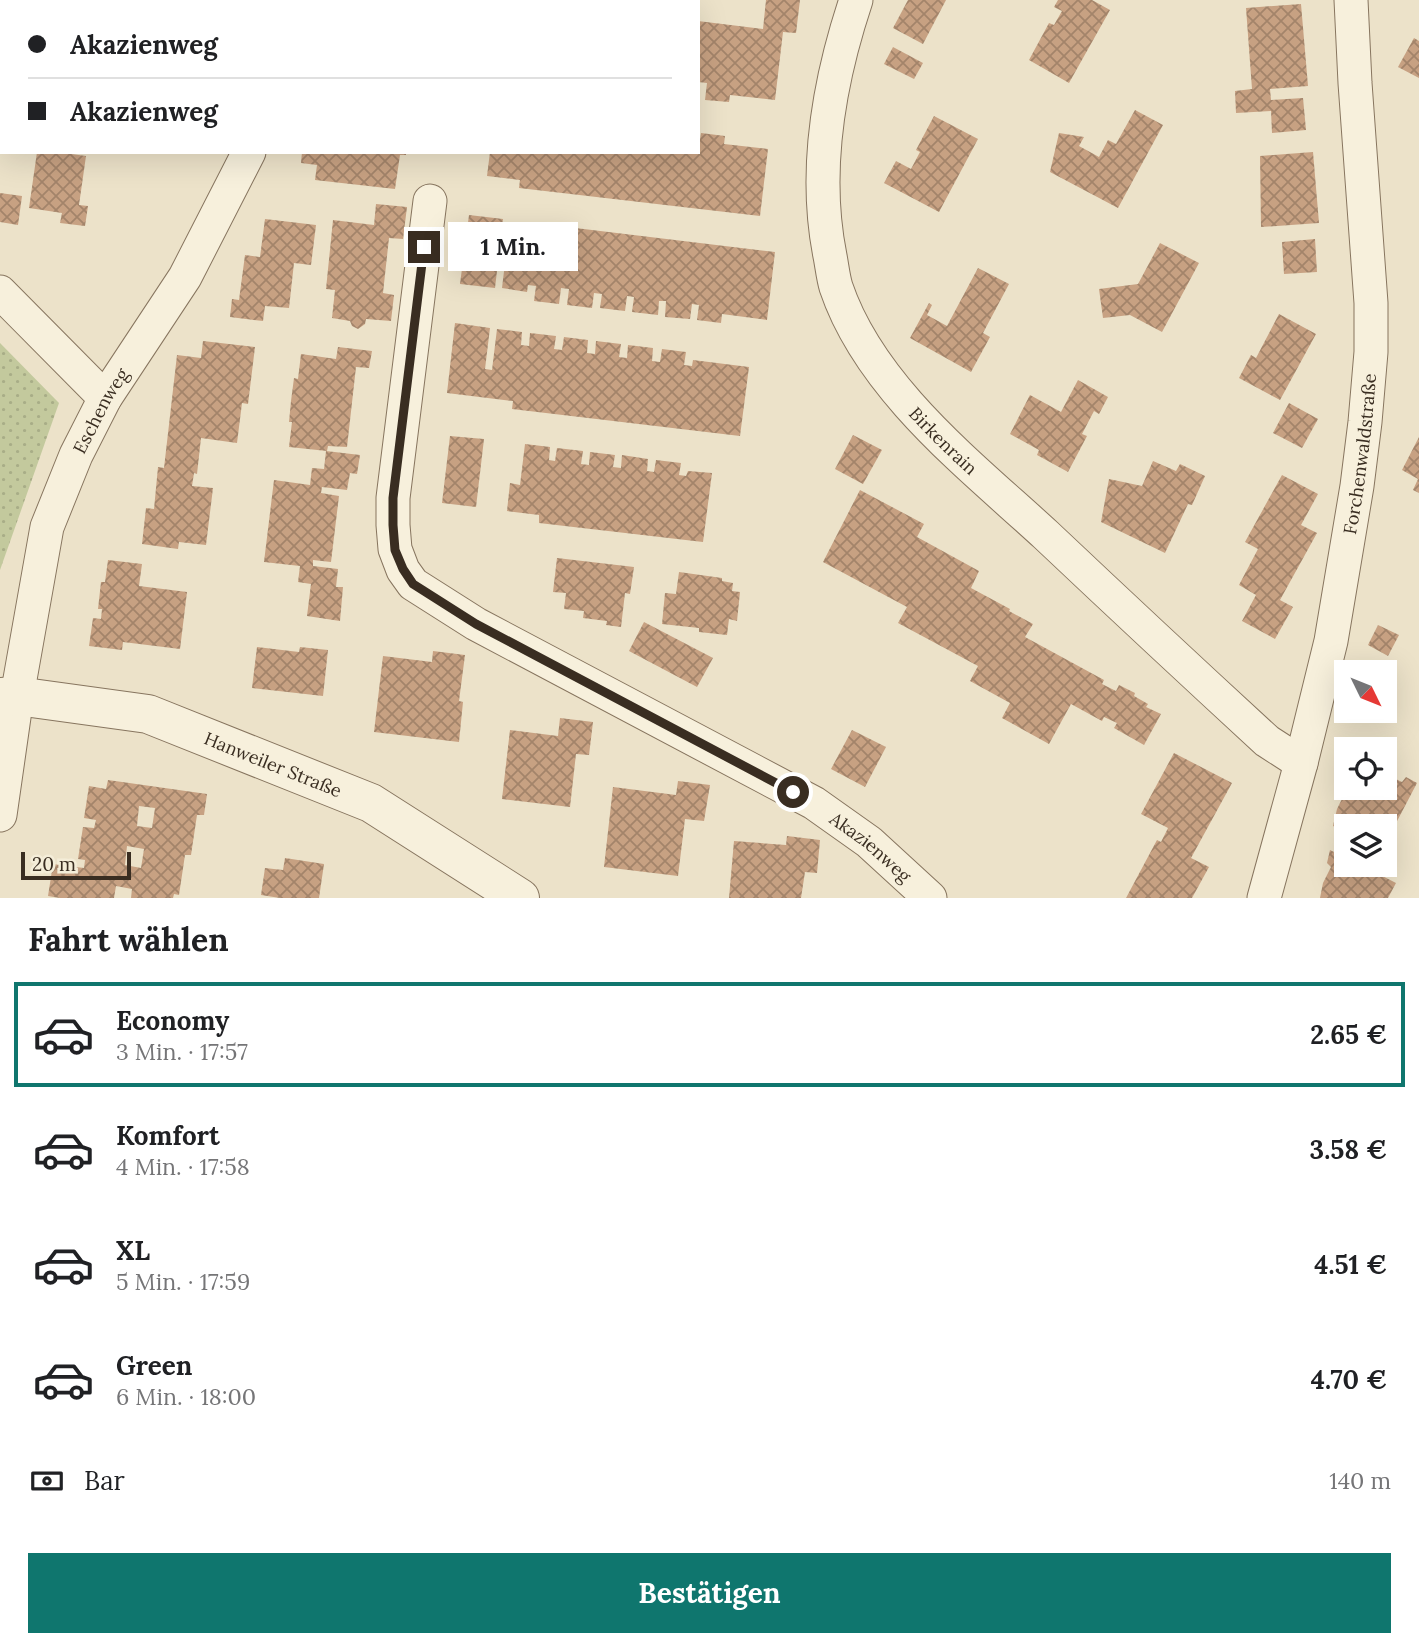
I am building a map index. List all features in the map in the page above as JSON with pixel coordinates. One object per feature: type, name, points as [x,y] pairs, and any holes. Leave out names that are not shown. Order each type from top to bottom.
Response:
[{"type":"street","name":"Birkenrain","points":[[856,0],[843,40],[831,101],[822,189],[825,232],[836,285],[854,329],[874,361],[934,432],[1267,741],[1301,763]]},
{"type":"street","name":"Forchenwaldstraße","points":[[1264,898],[1331,641],[1357,486],[1371,352],[1371,303],[1350,0]]},
{"type":"street","name":"Eschenweg","points":[[0,815],[8,697],[47,527],[76,455],[105,398],[185,276],[248,154]]},
{"type":"street","name":"Akazienweg","points":[[430,201],[393,498],[395,550],[413,584],[476,624],[814,803],[869,842],[930,898]]},
{"type":"street","points":[[0,292],[105,398]]},
{"type":"street","name":"Hanweiler Straße","points":[[8,697],[148,714],[371,803],[520,898]]},
{"type":"green space","points":[[0,343],[59,403],[0,570]]},
{"type":"building","points":[[766,0],[800,0],[796,33],[783,32],[775,100],[730,95],[729,102],[705,100],[707,83],[700,82],[700,21],[763,29]]},
{"type":"building","points":[[908,0],[946,0],[923,44],[893,28]]},
{"type":"building","points":[[1058,0],[1092,0],[1110,10],[1069,83],[1029,60],[1049,23],[1054,25],[1062,11],[1054,7]]},
{"type":"building","points":[[1301,4],[1308,86],[1270,89],[1271,100],[1303,98],[1306,130],[1272,133],[1271,111],[1236,113],[1235,91],[1252,89],[1246,8]]},
{"type":"building","points":[[1414,38],[1419,41],[1419,78],[1398,67]]},
{"type":"building","points":[[893,47],[923,63],[914,79],[884,64]]},
{"type":"building","points":[[1135,110],[1163,125],[1118,208],[1050,172],[1059,133],[1084,137],[1079,146],[1099,157],[1108,140],[1116,144]]},
{"type":"building","points":[[934,116],[978,139],[939,212],[884,183],[896,161],[911,169],[920,152],[916,150]]},
{"type":"building","points":[[701,133],[725,136],[724,144],[768,149],[760,216],[519,188],[520,180],[487,176],[490,154],[700,154]]},
{"type":"building","points":[[1313,152],[1319,223],[1261,227],[1260,156]]},
{"type":"building","points":[[37,154],[86,156],[79,205],[88,206],[85,226],[60,223],[62,213],[29,208]]},
{"type":"building","points":[[302,154],[406,154],[400,155],[395,189],[315,180],[317,165],[301,163]]},
{"type":"building","points":[[0,193],[22,196],[18,225],[0,222]]},
{"type":"building","points":[[376,204],[407,207],[403,239],[389,238],[383,293],[394,295],[391,321],[366,319],[365,324],[358,329],[352,326],[350,321],[332,318],[335,290],[326,289],[333,220],[374,225]]},
{"type":"building","points":[[469,215],[503,219],[502,226],[533,230],[534,223],[775,252],[767,320],[722,314],[721,323],[697,320],[699,305],[692,304],[690,319],[665,317],[666,301],[659,301],[658,315],[632,312],[634,297],[627,296],[625,311],[600,308],[602,294],[594,293],[592,308],[567,305],[569,289],[561,288],[559,304],[534,301],[536,286],[528,285],[527,292],[502,288],[506,255],[499,254],[495,288],[460,284]]},
{"type":"building","points":[[265,219],[316,225],[311,265],[294,263],[289,308],[265,306],[263,321],[230,317],[232,299],[239,300],[245,255],[260,257]]},
{"type":"building","points":[[1315,239],[1317,272],[1284,274],[1282,242]]},
{"type":"building","points":[[1160,243],[1199,263],[1162,332],[1130,315],[1103,318],[1099,289],[1138,284]]},
{"type":"building","points":[[978,268],[1009,284],[983,333],[990,337],[971,372],[910,338],[929,303],[932,305],[927,315],[947,326]]},
{"type":"building","points":[[1279,314],[1316,334],[1280,400],[1239,378],[1251,355],[1256,358]]},
{"type":"building","points":[[455,323],[490,328],[485,369],[492,370],[497,329],[522,332],[521,345],[529,346],[530,333],[556,336],[554,349],[562,350],[564,337],[588,340],[587,353],[595,354],[596,341],[621,344],[619,357],[627,358],[628,345],[653,348],[652,361],[660,362],[662,349],[686,352],[684,365],[692,366],[693,360],[749,367],[740,436],[512,409],[513,401],[447,393]]},
{"type":"building","points":[[203,341],[255,347],[248,404],[242,403],[237,443],[201,438],[197,474],[194,473],[192,486],[213,488],[206,545],[179,542],[178,549],[142,544],[146,508],[154,509],[158,467],[164,468],[177,355],[201,358]]},
{"type":"building","points":[[338,347],[372,351],[369,368],[356,367],[347,447],[328,446],[327,451],[289,447],[291,401],[294,378],[298,379],[301,354],[336,359]]},
{"type":"building","points":[[1078,380],[1108,397],[1099,414],[1094,411],[1082,434],[1087,436],[1068,472],[1037,455],[1039,450],[1010,434],[1030,395],[1061,412]]},
{"type":"building","points":[[1289,403],[1318,419],[1302,448],[1273,433]]},
{"type":"building","points":[[853,435],[882,450],[863,484],[835,469]]},
{"type":"building","points":[[450,436],[484,439],[476,507],[442,503]]},
{"type":"building","points":[[1419,437],[1419,493],[1413,490],[1418,479],[1402,470]]},
{"type":"building","points":[[525,444],[550,447],[549,460],[555,461],[557,448],[583,451],[581,464],[589,465],[590,452],[615,455],[613,467],[621,468],[622,455],[648,459],[647,471],[654,472],[656,460],[681,463],[679,475],[686,476],[688,471],[712,473],[703,542],[539,523],[539,515],[507,511],[510,483],[520,485]]},
{"type":"building","points":[[326,451],[360,455],[357,474],[350,473],[347,490],[322,487],[321,493],[339,496],[331,562],[313,560],[313,566],[338,569],[336,587],[343,587],[340,621],[307,616],[311,584],[298,582],[300,566],[264,562],[274,480],[310,485],[312,468],[324,469]]},
{"type":"building","points":[[1153,461],[1176,471],[1180,464],[1205,476],[1192,505],[1188,504],[1165,553],[1101,522],[1109,479],[1142,486]]},
{"type":"building","points":[[1282,475],[1318,494],[1301,525],[1317,533],[1280,600],[1293,607],[1275,639],[1242,621],[1256,595],[1239,585],[1258,549],[1245,542]]},
{"type":"building","points":[[860,490],[924,524],[917,537],[979,571],[971,588],[1033,624],[1025,637],[1104,680],[1102,684],[1116,691],[1119,685],[1135,693],[1134,696],[1148,704],[1146,707],[1161,714],[1144,745],[1114,728],[1117,723],[1104,717],[1102,721],[1071,704],[1049,744],[1002,718],[1010,703],[970,681],[978,666],[898,623],[907,607],[823,562]]},
{"type":"building","points":[[557,558],[634,567],[630,594],[625,593],[621,627],[606,625],[607,621],[583,618],[584,611],[564,609],[566,593],[553,592]]},
{"type":"building","points":[[108,560],[142,564],[139,586],[187,592],[180,649],[123,642],[122,650],[89,646],[93,618],[101,619],[102,609],[98,609],[101,582],[105,582]]},
{"type":"building","points":[[679,572],[722,578],[722,581],[733,583],[732,591],[740,592],[737,621],[729,619],[727,635],[699,632],[699,628],[662,624],[665,593],[676,594]]},
{"type":"building","points":[[644,622],[713,658],[697,687],[629,651]]},
{"type":"building","points":[[1378,625],[1399,635],[1388,656],[1368,645]]},
{"type":"building","points":[[257,647],[299,652],[300,647],[328,650],[323,696],[252,688]]},
{"type":"building","points":[[433,651],[465,655],[459,701],[463,702],[459,742],[374,732],[383,656],[432,662]]},
{"type":"building","points":[[560,718],[593,722],[589,755],[576,754],[570,807],[502,799],[510,730],[558,736]]},
{"type":"building","points":[[852,730],[886,747],[865,787],[831,769]]},
{"type":"building","points":[[1174,753],[1232,783],[1191,858],[1209,867],[1192,898],[1126,898],[1157,840],[1161,842],[1168,828],[1141,814]]},
{"type":"building","points":[[1406,777],[1417,783],[1397,821],[1397,814],[1336,814],[1342,800],[1397,800],[1397,780],[1402,782]]},
{"type":"building","points":[[108,780],[207,794],[204,815],[197,815],[191,855],[185,855],[179,895],[174,894],[173,898],[131,898],[132,889],[116,886],[114,898],[48,896],[53,864],[84,868],[85,860],[78,859],[83,827],[94,828],[96,820],[84,818],[89,786],[106,789]],"holes":[[[139,806],[155,808],[152,828],[137,826]],[[127,846],[144,849],[141,868],[125,865]]]},
{"type":"building","points":[[678,781],[710,785],[704,821],[685,819],[678,876],[604,867],[613,787],[676,795]]},
{"type":"building","points":[[787,836],[820,840],[817,873],[805,872],[801,898],[729,898],[734,841],[786,845]]},
{"type":"building","points":[[1330,850],[1334,852],[1334,877],[1384,877],[1396,883],[1388,898],[1320,898],[1323,883],[1331,867],[1327,863]]},
{"type":"building","points":[[285,858],[324,864],[319,898],[261,895],[265,868],[283,870]]},
{"type":"route","points":[[424,247],[393,498],[395,550],[413,584],[476,624],[793,792]]}]
